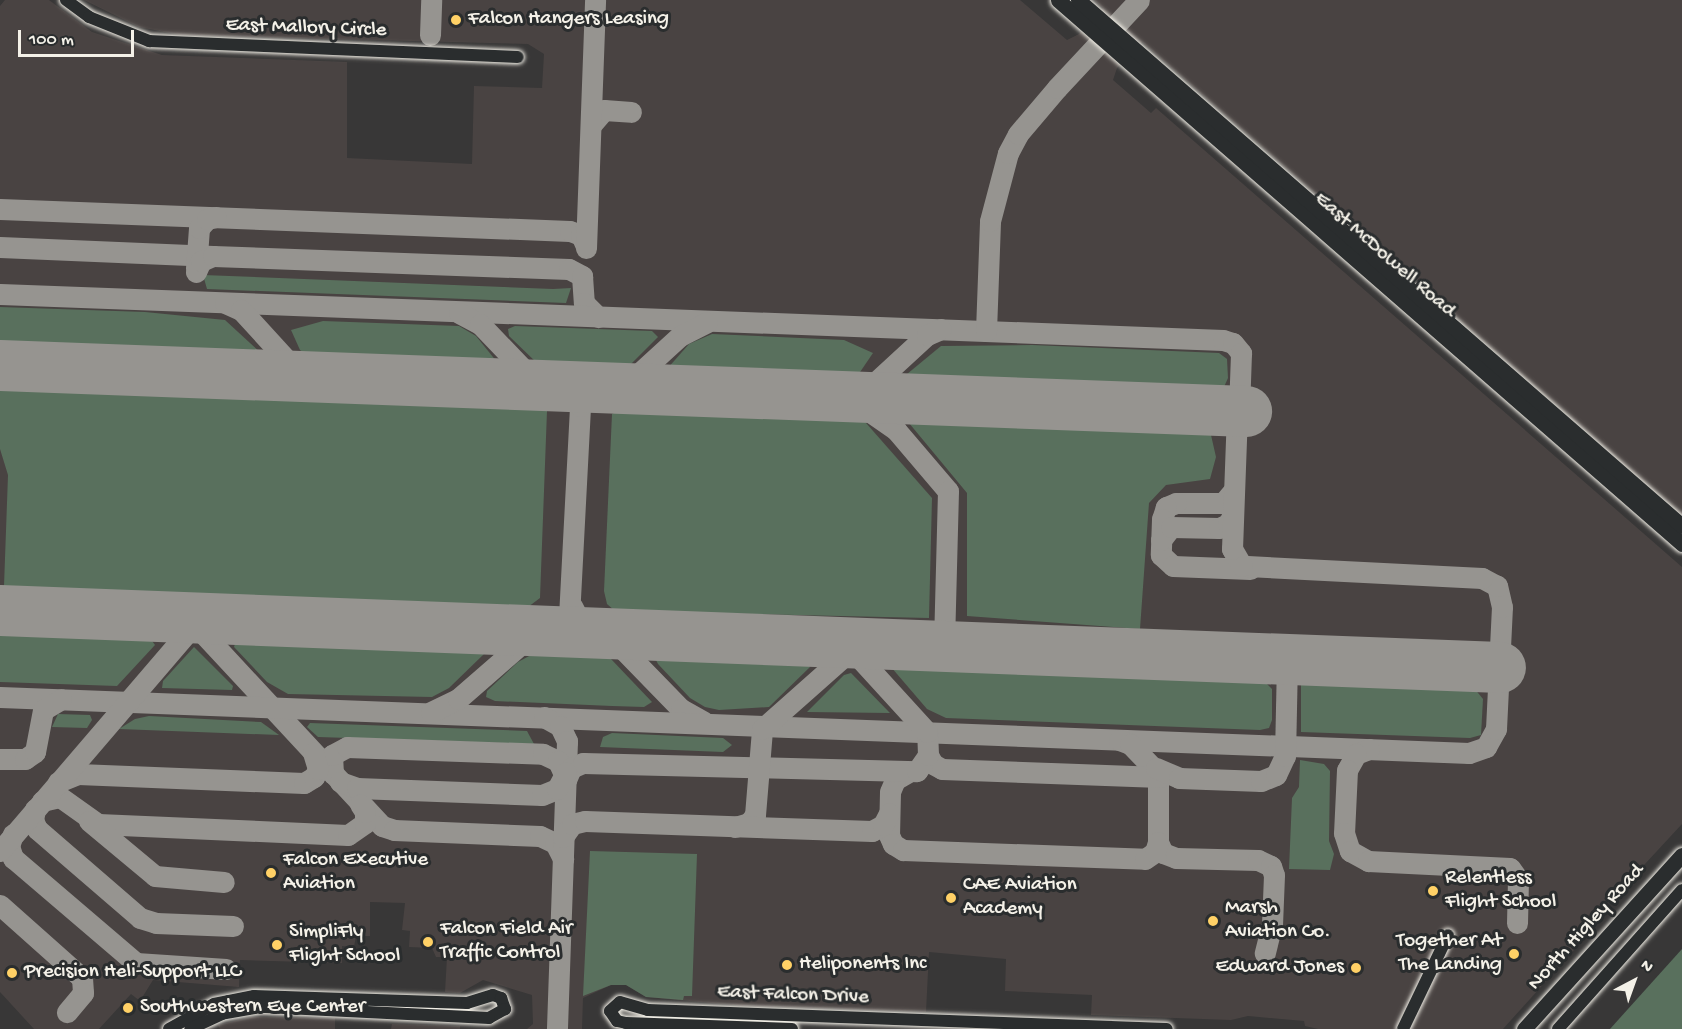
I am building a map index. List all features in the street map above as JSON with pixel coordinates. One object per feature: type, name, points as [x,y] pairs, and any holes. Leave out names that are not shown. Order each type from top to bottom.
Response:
[{"type":"main road","name":"East McDowell Road","points":[[1058,0],[1682,544]]},
{"type":"main road","name":"East McDowell Road","points":[[1078,0],[1682,526]]},
{"type":"main road","name":"North Higley Road","points":[[1524,1029],[1682,855]]},
{"type":"street","name":"East Mallory Circle","points":[[66,0],[89,17],[149,41],[518,57]]},
{"type":"street","points":[[1558,1029],[1682,890]]},
{"type":"street","points":[[1403,1029],[1448,935]]},
{"type":"street","points":[[169,1029],[214,1004],[254,996],[467,1003],[493,995],[501,998],[505,1009],[489,1018],[260,1007],[222,1014],[190,1029]]},
{"type":"street","name":"East Falcon Drive","points":[[792,1029],[626,1023],[617,1021],[610,1011],[620,1002],[648,1010],[873,1024],[1167,1029]]},
{"type":"shaded area","points":[[5,0],[49,0],[92,32],[162,55],[347,62],[347,158],[472,164],[474,86],[542,88],[544,54],[528,44],[180,35],[139,27],[84,0],[1020,0],[1067,40],[1079,34],[1103,8],[1094,0],[1682,0],[1682,516],[1142,42],[1117,68],[1113,80],[1151,113],[1156,108],[1682,567],[1682,824],[1570,945],[1574,950],[1503,1029],[1318,1029],[1305,1026],[1304,1021],[1248,1016],[1231,1020],[1091,1015],[1092,995],[1005,991],[1006,959],[929,952],[926,1012],[744,1006],[646,997],[626,985],[611,985],[583,998],[582,1029],[527,1029],[533,1024],[532,995],[483,980],[460,993],[445,992],[447,957],[436,957],[432,948],[409,947],[410,931],[402,930],[405,903],[370,902],[370,936],[356,936],[354,947],[342,946],[342,963],[240,960],[239,987],[153,980],[140,1001],[131,994],[99,1029],[34,1029],[0,992],[0,6]]},
{"type":"shaded area","points":[[251,1017],[335,1018],[335,1029],[220,1029],[218,1025]]},
{"type":"shaded area","points":[[392,1024],[460,1026],[460,1029],[391,1029]]},
{"type":"green space","points":[[203,275],[571,288],[566,303],[207,289]]},
{"type":"green space","points":[[0,307],[145,312],[225,320],[263,355],[0,346]]},
{"type":"green space","points":[[323,321],[459,326],[476,336],[497,362],[309,357],[300,350],[291,330]]},
{"type":"green space","points":[[515,326],[652,331],[658,337],[626,369],[540,366],[509,336],[508,329]]},
{"type":"green space","points":[[712,334],[844,340],[873,353],[856,378],[667,369],[689,344]]},
{"type":"green space","points":[[1032,345],[1219,353],[1227,359],[1228,378],[1224,387],[1216,392],[901,379],[941,346]]},
{"type":"green space","points":[[0,383],[538,403],[547,411],[540,598],[528,607],[4,586],[8,475],[0,449]]},
{"type":"green space","points":[[628,406],[859,415],[932,498],[929,618],[615,611],[607,604],[604,591],[612,414]]},
{"type":"green space","points":[[904,417],[1187,427],[1211,435],[1216,457],[1210,479],[1166,485],[1149,503],[1140,629],[967,616],[967,493]]},
{"type":"green space","points":[[0,633],[150,638],[155,645],[117,686],[0,682]]},
{"type":"green space","points":[[236,641],[480,650],[484,654],[449,688],[432,697],[288,694],[267,682],[234,647]]},
{"type":"green space","points":[[194,647],[233,686],[232,690],[162,688],[163,681]]},
{"type":"green space","points":[[596,654],[611,659],[652,702],[644,707],[495,701],[486,697],[487,691],[518,662],[531,655]]},
{"type":"green space","points":[[661,657],[805,662],[810,667],[769,707],[719,710],[705,707],[690,698],[658,664],[656,660]]},
{"type":"green space","points":[[891,667],[1263,680],[1272,689],[1272,720],[1269,728],[1260,730],[946,718],[927,709]]},
{"type":"green space","points":[[851,673],[890,713],[807,712],[844,675]]},
{"type":"green space","points":[[1301,682],[1474,688],[1483,699],[1481,735],[1470,738],[1301,732]]},
{"type":"green space","points":[[58,714],[90,715],[92,720],[87,728],[52,727]]},
{"type":"green space","points":[[149,716],[261,722],[279,735],[119,729],[135,719]]},
{"type":"green space","points":[[310,723],[527,731],[534,744],[318,737],[307,727]]},
{"type":"green space","points":[[612,733],[723,738],[732,745],[723,752],[600,747],[603,737]]},
{"type":"green space","points":[[1300,760],[1324,764],[1330,771],[1329,841],[1334,854],[1330,870],[1289,869],[1292,798],[1299,787]]},
{"type":"green space","points":[[590,851],[697,854],[692,996],[684,996],[683,1000],[646,997],[626,985],[611,985],[583,996]]},
{"type":"green space","points":[[1682,949],[1682,1029],[1610,1029]]},
{"type":"taxiway","points":[[430,35],[431,0]]},
{"type":"taxiway","points":[[586,248],[595,0]]},
{"type":"taxiway","points":[[986,331],[990,221],[1008,153],[1018,134],[1057,88],[1139,0]]},
{"type":"taxiway","points":[[591,125],[604,110],[631,112]]},
{"type":"taxiway","points":[[0,209],[570,231],[581,235],[586,246]]},
{"type":"taxiway","points":[[196,268],[199,228],[207,219],[216,217]]},
{"type":"taxiway","points":[[0,247],[213,256]]},
{"type":"taxiway","points":[[196,272],[201,261],[213,256],[569,269],[582,276],[584,303],[598,317]]},
{"type":"taxiway","points":[[0,294],[1223,340],[1233,343],[1241,353],[1239,411]]},
{"type":"taxiway","points":[[225,303],[241,310],[296,370],[315,377]]},
{"type":"taxiway","points":[[459,313],[480,324],[522,368],[544,385]]},
{"type":"taxiway","points":[[623,388],[680,336],[707,322]]},
{"type":"taxiway","points":[[847,396],[866,391],[927,335],[941,329]]},
{"type":"taxiway","points":[[557,386],[573,393],[580,406]]},
{"type":"taxiway","points":[[431,712],[458,699],[537,630],[560,625],[569,617],[580,406],[593,391],[607,388]]},
{"type":"taxiway","points":[[847,396],[896,430],[948,491],[944,644]]},
{"type":"taxiway","points":[[0,697],[1469,753],[1486,747],[1496,729],[1502,607],[1497,586],[1482,578],[1242,566],[1232,549],[1237,411]]},
{"type":"taxiway","points":[[1234,490],[1223,503],[1176,503],[1166,507],[1162,519],[1161,555],[1173,566],[1250,569]]},
{"type":"taxiway","points":[[1161,540],[1171,527],[1219,528],[1228,524],[1233,514]]},
{"type":"taxiway","points":[[572,606],[581,624],[607,633],[681,709],[704,722]]},
{"type":"taxiway","points":[[169,616],[190,622],[199,629],[382,826],[394,830],[540,836],[555,843],[563,859]]},
{"type":"taxiway","points":[[0,851],[191,628],[217,618]]},
{"type":"taxiway","points":[[566,780],[571,768],[583,763],[917,771],[928,755],[927,732],[844,641]]},
{"type":"taxiway","points":[[735,827],[749,823],[755,815],[762,729],[860,642]]},
{"type":"taxiway","points":[[1156,768],[1179,778],[1261,781],[1276,775],[1285,756],[1287,657]]},
{"type":"taxiway","points":[[0,759],[25,759],[35,752],[43,710],[61,699]]},
{"type":"taxiway","points":[[544,717],[560,726],[567,741],[557,1029]]},
{"type":"taxiway","points":[[1119,740],[1130,744],[1158,773],[1158,842],[1163,853],[1176,858],[1258,860],[1271,866],[1274,875],[1272,924],[1265,953]]},
{"type":"taxiway","points":[[333,774],[332,755],[347,747],[543,754],[558,761],[566,779]]},
{"type":"taxiway","points":[[1369,749],[1356,754],[1347,770],[1344,833],[1350,851],[1368,861],[1510,868],[1518,879],[1517,923]]},
{"type":"taxiway","points":[[58,782],[78,774],[304,783],[314,777],[318,769],[313,753]]},
{"type":"taxiway","points":[[928,755],[933,764],[942,769],[1160,777]]},
{"type":"taxiway","points":[[340,782],[357,788],[542,795],[557,789],[566,772]]},
{"type":"taxiway","points":[[907,773],[895,780],[890,792],[889,835],[893,844],[903,850],[1145,859],[1155,852],[1158,842]]},
{"type":"taxiway","points":[[42,801],[60,797],[98,824],[348,835],[365,823],[365,812],[360,804]]},
{"type":"taxiway","points":[[35,809],[33,820],[37,829],[140,918],[156,923],[233,926]]},
{"type":"taxiway","points":[[563,837],[572,824],[585,821],[872,831],[883,825],[889,813]]},
{"type":"taxiway","points":[[89,821],[155,876],[224,882]]},
{"type":"taxiway","points":[[13,834],[9,846],[13,858],[136,963],[226,969]]},
{"type":"taxiway","points":[[0,905],[82,978],[83,993],[67,1012]]},
{"type":"runway","points":[[0,365],[1246,411]]},
{"type":"runway","points":[[0,610],[1500,667]]},
{"type":"place","name":"Falcon Hangers Leasing","points":[[456,20]]},
{"type":"place","name":"Falcon Executive Aviation","points":[[271,873]]},
{"type":"place","name":"Relentless Flight School","points":[[1433,891]]},
{"type":"place","name":"CAE Aviation Academy","points":[[951,898]]},
{"type":"place","name":"Marsh Aviation Co.","points":[[1213,921]]},
{"type":"place","name":"Falcon Field Air Traffic Control","points":[[428,942]]},
{"type":"place","name":"SimpliFly Flight School","points":[[277,945]]},
{"type":"place","name":"Together At The Landing","points":[[1514,954]]},
{"type":"place","name":"Heliponents Inc","points":[[787,965]]},
{"type":"place","name":"Edward Jones","points":[[1356,968]]},
{"type":"place","name":"Precision Heli-Support LLC","points":[[12,973]]},
{"type":"place","name":"Southwestern Eye Center","points":[[128,1008]]}]
